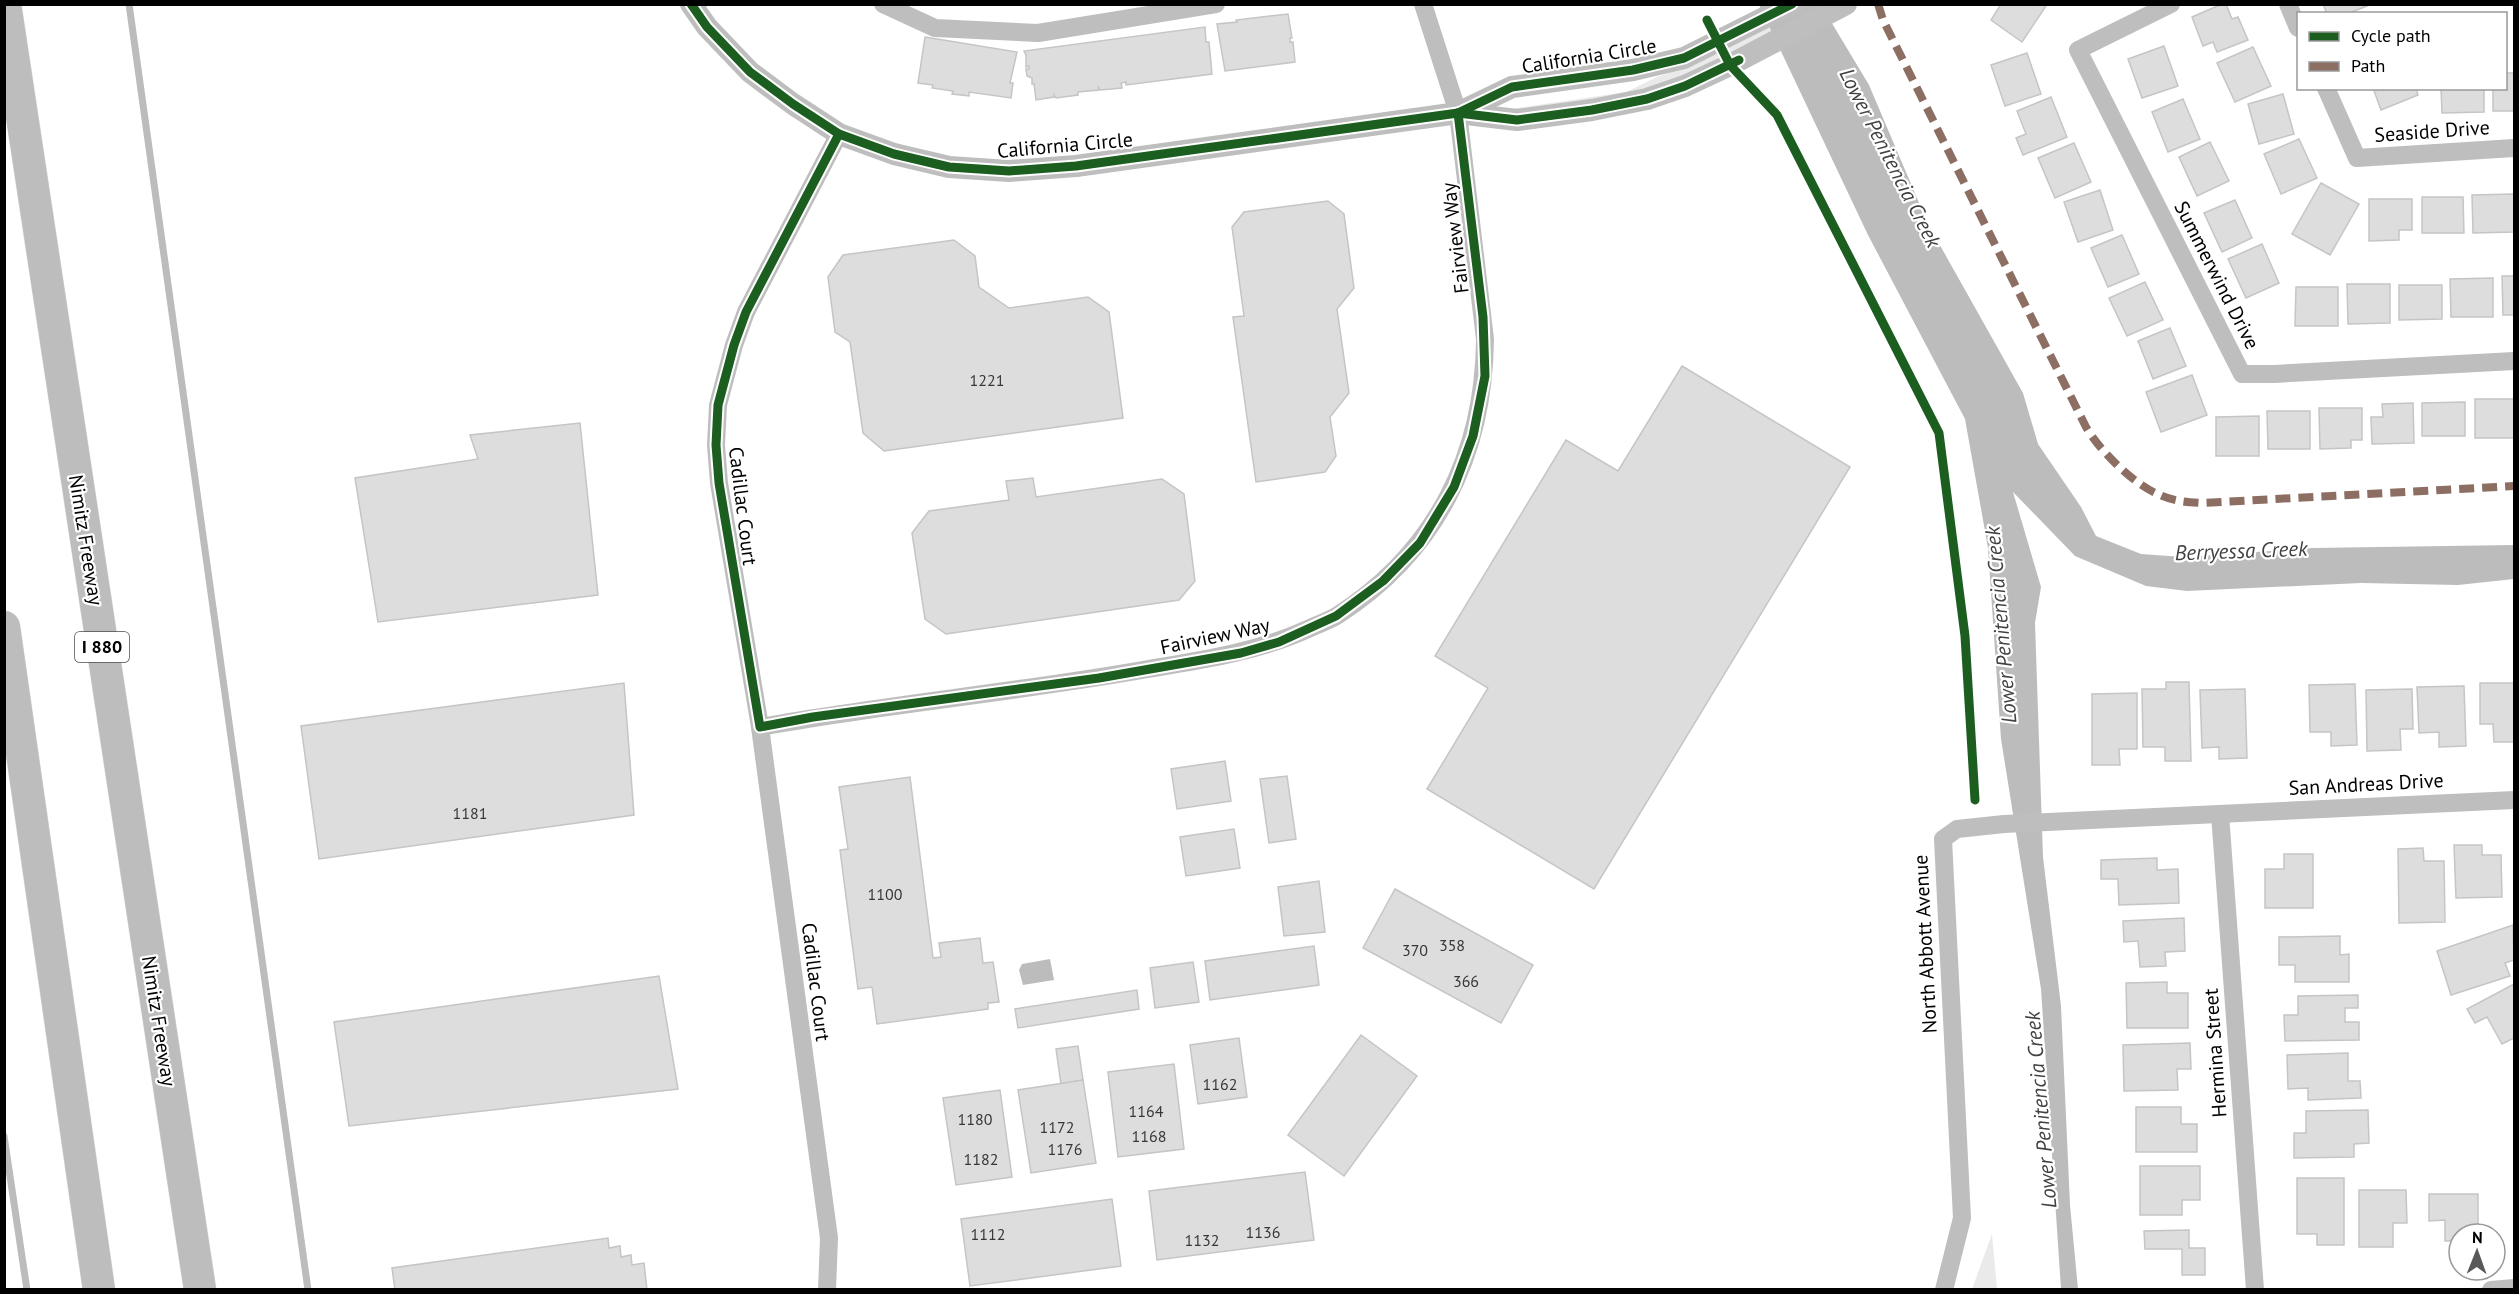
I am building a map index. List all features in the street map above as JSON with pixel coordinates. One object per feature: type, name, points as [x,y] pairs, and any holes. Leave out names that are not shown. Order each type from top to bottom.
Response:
[{"type":"highway","name":"Nimitz Freeway","points":[[5,4],[200,1290]]},
{"type":"highway","points":[[4,627],[99,1290]]},
{"type":"street","name":"California Circle","points":[[691,4],[707,27],[750,72],[839,134],[894,154],[949,167],[1009,171],[1076,166],[1458,113],[1518,120],[1592,110],[1647,99],[1685,86],[1846,4]]},
{"type":"street","points":[[883,4],[935,28],[1038,33],[1216,4]]},
{"type":"street","name":"Fairview Way","points":[[760,727],[813,717],[1099,678],[1240,653],[1280,642],[1336,616],[1383,581],[1420,543],[1454,487],[1473,436],[1485,376],[1483,317],[1458,113],[1423,4]]},
{"type":"street","name":"California Circle","points":[[1458,113],[1512,87],[1633,70],[1684,58],[1792,4]]},
{"type":"street","name":"Summerwind Drive","points":[[2171,4],[2078,50],[2242,374],[2514,361]]},
{"type":"street","points":[[2288,4],[2297,26]]},
{"type":"street","name":"Seaside Drive","points":[[2327,90],[2357,158],[2514,148]]},
{"type":"street","name":"Cadillac Court","points":[[827,1290],[829,1238],[760,727],[719,483],[716,446],[718,405],[725,371],[746,312],[839,134]]},
{"type":"street","name":"San Andreas Drive","points":[[2220,814],[2514,800]]},
{"type":"street","name":"North Abbott Avenue","points":[[1944,1290],[1962,1218],[1943,839],[1957,829],[2004,824],[2220,814]]},
{"type":"street","name":"Hermina Street","points":[[2220,814],[2255,1290]]},
{"type":"street","points":[[2491,1290],[2514,1288]]},
{"type":"shaded area","points":[[1813,5],[1832,5],[1653,90],[1515,112],[1511,109],[1626,92],[1657,77],[1694,64]]},
{"type":"shaded area","points":[[1992,1234],[1997,1289],[1972,1289]]},
{"type":"water","name":"Lower Penitencia Creek","points":[[1759,5],[1821,5],[1869,85],[1928,224],[2023,393],[2038,444],[2081,507],[2096,536],[2141,554],[2183,557],[2312,548],[2514,545],[2514,579],[2458,585],[2361,583],[2187,591],[2146,586],[2075,556],[2013,492],[2041,587],[2035,623],[2043,857],[2061,1006],[2070,1205],[2078,1289],[2061,1289],[2041,989],[2001,739],[1988,548],[1965,419],[1868,235]]},
{"type":"water","points":[[1050,959],[1054,980],[1023,985],[1019,970],[1022,964]]},
{"type":"building","points":[[2001,4],[2045,4],[2046,6],[2022,42],[1991,20]]},
{"type":"building","points":[[2226,4],[2232,19],[2238,17],[2248,40],[2217,52],[2213,42],[2203,46],[2192,17]]},
{"type":"building","points":[[2323,4],[2366,4],[2367,6],[2352,12],[2326,12]]},
{"type":"building","points":[[1288,14],[1292,38],[1290,42],[1293,42],[1295,62],[1225,71],[1217,24]]},
{"type":"building","points":[[1205,27],[1212,74],[1126,85],[1126,82],[1121,83],[1122,88],[1100,90],[1098,86],[1099,90],[1078,92],[1078,95],[1056,98],[1054,95],[1054,97],[1036,100],[1032,78],[1027,76],[1026,69],[1029,69],[1029,66],[1026,67],[1024,51]]},
{"type":"building","points":[[925,37],[1017,52],[1010,83],[1013,83],[1011,98],[969,92],[969,96],[952,94],[953,91],[918,83]]},
{"type":"building","points":[[2164,46],[2178,86],[2142,98],[2128,59]]},
{"type":"building","points":[[2253,47],[2271,86],[2235,102],[2217,63]]},
{"type":"building","points":[[2027,53],[2041,94],[2005,106],[1991,65]]},
{"type":"building","points":[[2507,73],[2514,73],[2514,111],[2493,111],[2493,90],[2507,90]]},
{"type":"building","points":[[2374,90],[2417,90],[2418,95],[2381,110]]},
{"type":"building","points":[[2441,90],[2484,90],[2484,112],[2442,113]]},
{"type":"building","points":[[2283,94],[2294,134],[2259,144],[2248,104]]},
{"type":"building","points":[[2051,97],[2067,137],[2023,155],[2016,138],[2026,134],[2017,111]]},
{"type":"building","points":[[2183,99],[2200,139],[2168,152],[2152,112]]},
{"type":"building","points":[[2299,139],[2317,178],[2281,194],[2264,154]]},
{"type":"building","points":[[2210,142],[2229,181],[2197,196],[2179,157]]},
{"type":"building","points":[[2074,143],[2091,182],[2055,198],[2038,158]]},
{"type":"building","points":[[2321,183],[2359,204],[2330,255],[2292,234]]},
{"type":"building","points":[[2100,190],[2113,230],[2078,242],[2064,202]]},
{"type":"building","points":[[2514,194],[2514,232],[2473,233],[2472,195]]},
{"type":"building","points":[[2422,197],[2463,197],[2464,233],[2422,233]]},
{"type":"building","points":[[2369,199],[2412,199],[2412,230],[2399,230],[2399,240],[2369,241]]},
{"type":"building","points":[[2235,200],[2252,238],[2222,252],[2204,213]]},
{"type":"building","points":[[1328,201],[1344,214],[1354,288],[1337,309],[1349,393],[1330,417],[1336,456],[1325,472],[1256,482],[1233,317],[1244,316],[1232,227],[1244,212]]},
{"type":"building","points":[[2122,235],[2139,274],[2108,287],[2091,248]]},
{"type":"building","points":[[954,240],[975,256],[979,287],[1009,308],[1088,297],[1109,312],[1123,418],[884,451],[863,433],[850,342],[835,332],[828,277],[843,255]]},
{"type":"building","points":[[2262,244],[2279,283],[2246,298],[2228,259]]},
{"type":"building","points":[[2502,276],[2514,276],[2514,315],[2503,315]]},
{"type":"building","points":[[2493,278],[2493,317],[2451,317],[2450,279]]},
{"type":"building","points":[[2145,282],[2163,320],[2127,336],[2109,298]]},
{"type":"building","points":[[2347,284],[2390,284],[2390,323],[2348,324]]},
{"type":"building","points":[[2399,285],[2442,285],[2442,319],[2399,320]]},
{"type":"building","points":[[2296,287],[2338,287],[2338,326],[2295,326]]},
{"type":"building","points":[[2170,328],[2186,366],[2153,379],[2138,341]]},
{"type":"building","points":[[1682,366],[1850,467],[1594,889],[1427,789],[1488,688],[1435,656],[1566,440],[1618,471]]},
{"type":"building","points":[[2192,375],[2207,415],[2161,432],[2146,392]]},
{"type":"building","points":[[2475,399],[2514,399],[2514,438],[2475,438]]},
{"type":"building","points":[[2465,402],[2465,436],[2422,436],[2422,403]]},
{"type":"building","points":[[2413,403],[2414,443],[2372,444],[2371,417],[2383,417],[2382,404]]},
{"type":"building","points":[[2319,408],[2362,408],[2362,440],[2351,440],[2351,448],[2320,449]]},
{"type":"building","points":[[2267,411],[2310,411],[2310,449],[2268,449]]},
{"type":"building","points":[[2259,416],[2259,456],[2216,456],[2216,417]]},
{"type":"building","points":[[580,423],[598,595],[378,622],[355,478],[478,459],[470,435]]},
{"type":"building","points":[[1033,478],[1036,497],[1162,479],[1184,494],[1195,581],[1179,600],[946,634],[925,619],[912,533],[929,511],[1009,500],[1006,481]]},
{"type":"building","points":[[2166,682],[2189,682],[2191,761],[2165,761],[2165,747],[2143,747],[2142,689],[2166,689]]},
{"type":"building","points":[[624,683],[634,815],[319,859],[301,726]]},
{"type":"building","points":[[2480,683],[2514,683],[2514,742],[2494,742],[2493,724],[2480,724]]},
{"type":"building","points":[[2355,684],[2357,745],[2331,746],[2331,732],[2310,732],[2309,685]]},
{"type":"building","points":[[2464,686],[2466,746],[2439,747],[2439,732],[2419,733],[2417,687]]},
{"type":"building","points":[[2245,689],[2247,758],[2219,759],[2219,747],[2202,748],[2200,690]]},
{"type":"building","points":[[2412,689],[2413,729],[2400,729],[2401,750],[2367,751],[2366,690]]},
{"type":"building","points":[[2137,693],[2137,749],[2119,749],[2120,765],[2092,765],[2092,694]]},
{"type":"building","points":[[1225,761],[1231,801],[1177,809],[1171,769]]},
{"type":"building","points":[[1287,776],[1296,839],[1269,843],[1260,779]]},
{"type":"building","points":[[910,777],[933,958],[941,957],[939,943],[980,938],[983,963],[993,962],[999,1002],[988,1003],[988,1009],[877,1024],[872,987],[858,989],[840,850],[848,849],[839,787]]},
{"type":"building","points":[[1234,829],[1240,868],[1186,876],[1180,837]]},
{"type":"building","points":[[2454,845],[2482,845],[2482,855],[2501,855],[2502,897],[2456,898]]},
{"type":"building","points":[[2423,848],[2424,861],[2444,861],[2445,922],[2399,923],[2398,849]]},
{"type":"building","points":[[2284,854],[2313,854],[2313,908],[2265,908],[2265,869],[2284,869]]},
{"type":"building","points":[[2157,858],[2157,870],[2178,869],[2179,903],[2119,905],[2118,879],[2101,879],[2101,860]]},
{"type":"building","points":[[1319,881],[1325,932],[1284,936],[1278,887]]},
{"type":"building","points":[[1395,889],[1533,965],[1501,1023],[1363,948]]},
{"type":"building","points":[[2184,918],[2185,951],[2165,952],[2166,966],[2140,967],[2138,941],[2124,942],[2123,921]]},
{"type":"building","points":[[2513,925],[2514,960],[2505,963],[2510,976],[2451,995],[2437,951]]},
{"type":"building","points":[[2340,936],[2340,955],[2349,954],[2349,982],[2295,982],[2295,965],[2279,965],[2279,937]]},
{"type":"building","points":[[1314,946],[1319,985],[1210,1000],[1205,961]]},
{"type":"building","points":[[1193,962],[1199,1002],[1155,1008],[1150,968]]},
{"type":"building","points":[[659,976],[678,1089],[349,1126],[334,1022]]},
{"type":"building","points":[[2167,982],[2167,993],[2188,993],[2188,1028],[2127,1028],[2126,983]]},
{"type":"building","points":[[2514,984],[2514,1038],[2502,1044],[2487,1017],[2475,1023],[2467,1009]]},
{"type":"building","points":[[1137,990],[1139,1009],[1018,1028],[1015,1009]]},
{"type":"building","points":[[2358,995],[2358,1008],[2345,1008],[2345,1022],[2359,1022],[2359,1040],[2285,1041],[2284,1015],[2298,1015],[2298,996]]},
{"type":"building","points":[[1361,1035],[1417,1076],[1344,1176],[1288,1135]]},
{"type":"building","points":[[1239,1038],[1247,1097],[1198,1104],[1190,1045]]},
{"type":"building","points":[[2190,1043],[2191,1069],[2177,1069],[2178,1090],[2124,1091],[2123,1045]]},
{"type":"building","points":[[1078,1046],[1083,1080],[1061,1084],[1056,1049]]},
{"type":"building","points":[[2348,1053],[2348,1081],[2360,1081],[2361,1098],[2308,1100],[2308,1088],[2288,1089],[2287,1055]]},
{"type":"building","points":[[1174,1064],[1184,1149],[1118,1157],[1108,1072]]},
{"type":"building","points":[[1083,1080],[1096,1163],[1031,1173],[1018,1090]]},
{"type":"building","points":[[1000,1090],[1012,1177],[956,1185],[943,1098]]},
{"type":"building","points":[[2136,1107],[2181,1107],[2181,1124],[2197,1124],[2197,1152],[2136,1152]]},
{"type":"building","points":[[2368,1110],[2369,1143],[2354,1144],[2354,1157],[2294,1158],[2294,1133],[2306,1133],[2306,1111]]},
{"type":"building","points":[[2140,1166],[2200,1166],[2200,1200],[2182,1200],[2182,1215],[2140,1215]]},
{"type":"building","points":[[1305,1172],[1314,1240],[1157,1260],[1149,1191]]},
{"type":"building","points":[[2297,1178],[2344,1178],[2344,1245],[2317,1245],[2317,1234],[2297,1234]]},
{"type":"building","points":[[2359,1190],[2406,1190],[2407,1223],[2393,1223],[2393,1247],[2359,1247]]},
{"type":"building","points":[[2429,1194],[2478,1194],[2478,1222],[2447,1222],[2447,1241],[2445,1241],[2445,1220],[2429,1221]]},
{"type":"building","points":[[1112,1199],[1121,1266],[970,1286],[961,1219]]},
{"type":"building","points":[[2189,1230],[2189,1248],[2205,1248],[2205,1275],[2182,1275],[2182,1249],[2145,1249],[2144,1231]]},
{"type":"building","points":[[608,1238],[609,1248],[620,1246],[621,1257],[631,1255],[632,1265],[644,1263],[647,1290],[395,1290],[392,1268]]},
{"type":"waterway","points":[[129,4],[308,1290]]},
{"type":"waterway","points":[[4,1136],[27,1290]]},
{"type":"marked path","points":[[1878,4],[1883,20],[2086,427],[2109,456],[2139,484],[2170,499],[2201,503],[2514,486]]},
{"type":"cycle path","points":[[691,4],[707,27],[750,72],[839,134],[894,154],[949,167],[1009,171],[1076,166],[1458,113],[1517,120],[1592,110],[1647,99],[1685,86],[1739,60]]},
{"type":"cycle path","points":[[1458,113],[1512,87],[1633,70],[1684,58],[1792,4]]},
{"type":"cycle path","points":[[1707,20],[1730,65],[1777,115],[1939,433],[1965,636],[1975,800]]},
{"type":"cycle path","points":[[839,134],[746,312],[734,345],[718,405],[716,445],[719,483],[760,727],[813,717],[1099,678],[1241,653],[1279,642],[1336,616],[1383,581],[1420,543],[1454,487],[1473,436],[1485,376],[1483,317],[1458,113]]},
{"type":"water label","name":"Berryessa Creek","points":[[2241,551]]}]
